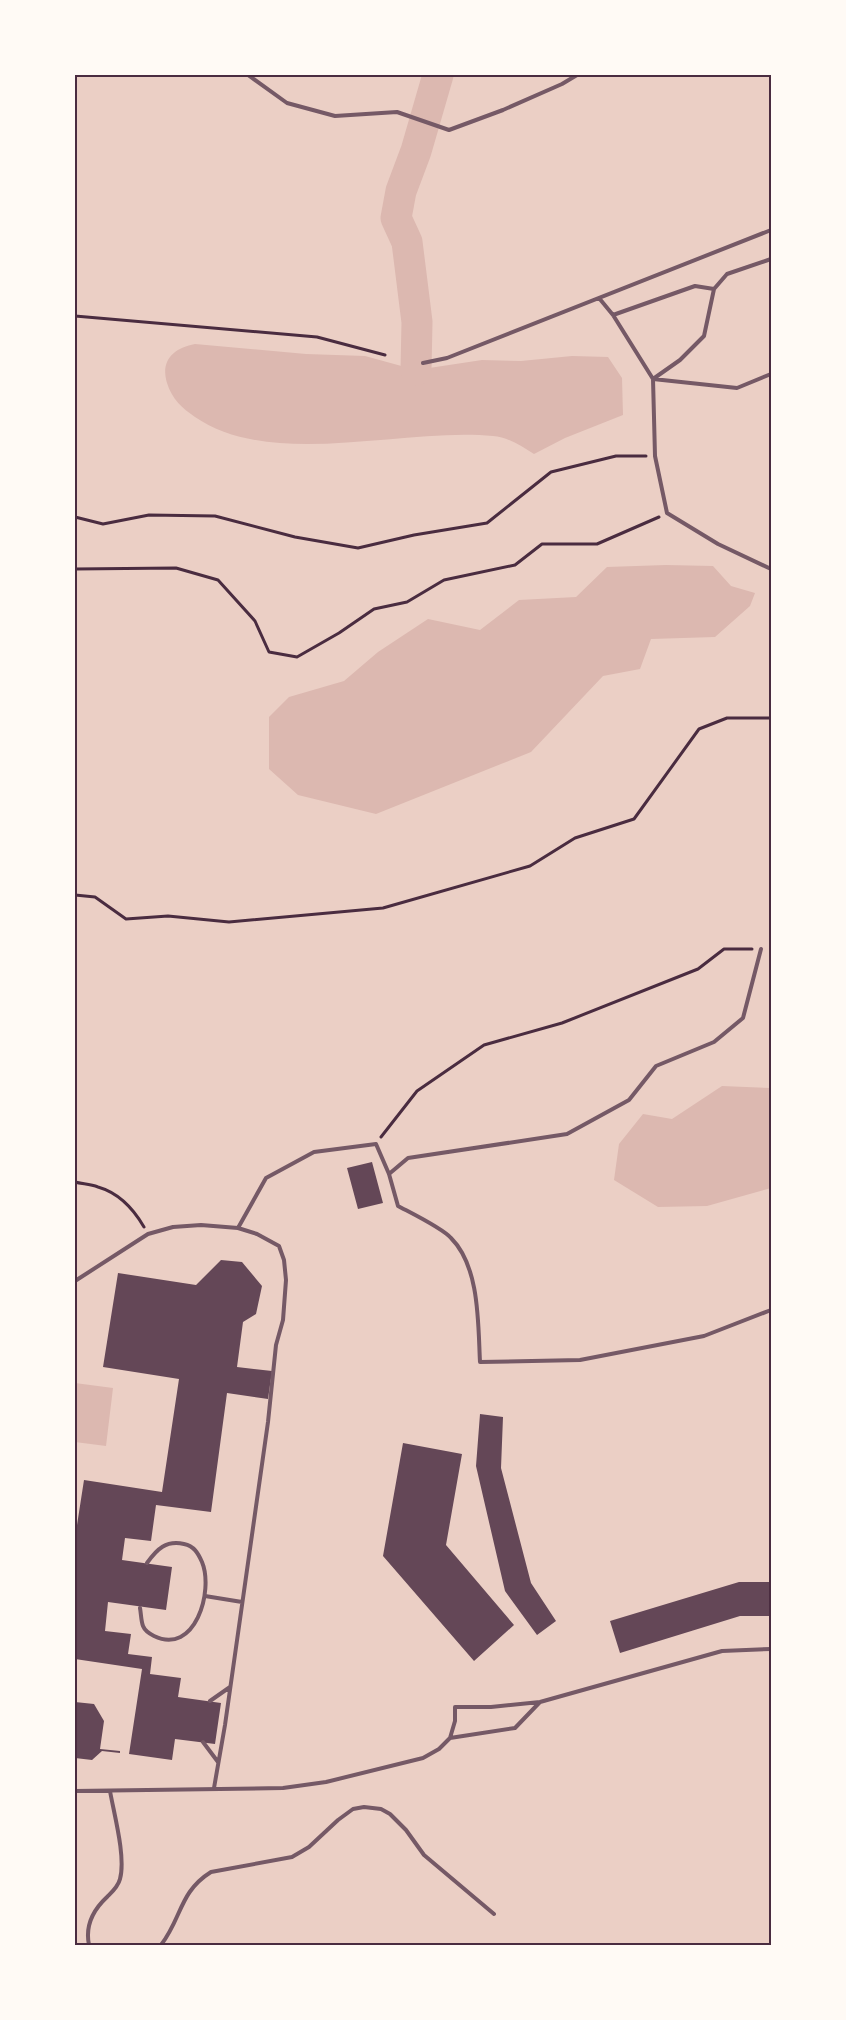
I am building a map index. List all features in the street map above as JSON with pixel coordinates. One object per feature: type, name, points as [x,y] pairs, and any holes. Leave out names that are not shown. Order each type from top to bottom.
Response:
[{"type":"lane","points":[[248,75],[287,103],[335,116],[397,112],[449,130],[511,106],[562,84],[577,75]]},
{"type":"lane","points":[[423,363],[447,358],[771,230]]},
{"type":"lane","points":[[653,380],[680,360],[704,336],[714,289],[727,274],[771,259]]},
{"type":"lane","points":[[613,315],[695,286],[714,289]]},
{"type":"lane","points":[[599,298],[613,315],[653,380],[655,456],[667,513],[718,544],[771,569]]},
{"type":"lane","points":[[653,380],[737,388],[771,374]]},
{"type":"lane","points":[[389,1174],[408,1158],[567,1134],[629,1100],[656,1066],[714,1042],[743,1018],[761,949]]},
{"type":"lane","points":[[238,1228],[266,1178],[314,1152],[376,1144],[389,1174],[398,1206],[451,1237],[469,1266],[476,1298],[480,1362],[580,1360],[704,1336],[771,1310]]},
{"type":"lane","points":[[75,1281],[148,1234],[173,1227],[201,1225],[238,1228],[257,1234],[278,1246],[284,1260],[286,1280],[283,1320],[276,1345],[268,1422],[214,1788]]},
{"type":"lane","points":[[140,1608],[143,1626],[146,1631],[163,1640],[177,1638],[187,1632],[201,1613],[205,1596],[206,1580],[204,1567],[197,1551],[187,1545],[174,1542],[163,1545],[147,1563]]},
{"type":"lane","points":[[205,1596],[242,1602]]},
{"type":"lane","points":[[75,1790],[283,1788],[326,1782],[423,1758],[438,1749],[450,1738],[455,1721],[455,1707],[491,1707],[540,1702],[722,1651],[771,1649]]},
{"type":"lane","points":[[210,1701],[230,1687]]},
{"type":"lane","points":[[450,1738],[515,1728],[540,1702]]},
{"type":"lane","points":[[203,1742],[218,1762]]},
{"type":"lane","points":[[89,1945],[87,1928],[93,1914],[114,1891],[120,1879],[120,1849],[110,1791]]},
{"type":"lane","points":[[161,1945],[169,1935],[186,1895],[200,1879],[211,1872],[292,1857],[309,1847],[353,1809],[364,1807],[381,1809],[390,1814],[406,1830],[424,1856],[494,1914]]},
{"type":"path","points":[[75,316],[318,337],[385,356]]},
{"type":"path","points":[[75,517],[103,524],[149,515],[215,516],[294,537],[358,548],[414,535],[488,523],[551,472],[616,456],[655,456]]},
{"type":"path","points":[[75,568],[176,568],[218,580],[255,621],[269,652],[297,657],[339,633],[374,609],[407,602],[444,580],[515,566],[542,544],[597,544],[667,513]]},
{"type":"path","points":[[75,895],[95,897],[126,919],[168,916],[229,922],[383,908],[530,866],[575,838],[634,819],[699,729],[728,718],[771,718]]},
{"type":"path","points":[[376,1144],[417,1091],[484,1045],[562,1023],[698,970],[724,949],[761,949]]},
{"type":"path","points":[[76,1184],[97,1186],[113,1192],[125,1201],[139,1218],[148,1234]]},
{"type":"shaded area","points":[[75,75],[771,75],[771,1945],[75,1945]]},
{"type":"shaded area","points":[[195,344],[306,354],[365,356],[416,370],[482,360],[521,361],[572,356],[608,357],[622,378],[623,415],[565,438],[534,454],[509,440],[493,436],[458,435],[299,444],[261,441],[226,433],[195,417],[182,407],[175,398],[169,389],[165,375],[167,362],[175,352]]},
{"type":"shaded area","points":[[713,566],[731,586],[755,593],[750,606],[715,637],[651,639],[640,669],[603,676],[531,752],[376,814],[298,795],[269,769],[269,717],[289,697],[344,681],[378,652],[428,619],[480,630],[519,600],[576,597],[607,567]]},
{"type":"shaded area","points":[[722,1086],[771,1088],[771,1188],[707,1206],[658,1207],[614,1180],[619,1144],[643,1114],[672,1119]]},
{"type":"shaded area","points":[[75,1383],[113,1388],[106,1446],[75,1442]]},
{"type":"building","points":[[372,1162],[383,1203],[358,1209],[347,1168]]},
{"type":"building","points":[[221,1260],[242,1262],[262,1286],[256,1314],[243,1322],[237,1367],[272,1371],[268,1399],[227,1393],[211,1512],[156,1505],[151,1541],[125,1538],[122,1560],[172,1567],[166,1610],[108,1602],[105,1631],[131,1634],[128,1654],[152,1657],[150,1674],[181,1678],[178,1697],[221,1703],[215,1744],[175,1739],[172,1760],[129,1754],[142,1669],[75,1659],[75,1538],[84,1480],[162,1492],[179,1379],[103,1367],[118,1273],[196,1285]]},
{"type":"building","points":[[480,1414],[503,1417],[501,1468],[531,1583],[556,1621],[537,1635],[505,1591],[476,1466]]},
{"type":"building","points":[[403,1443],[462,1454],[446,1545],[514,1625],[474,1661],[383,1556]]},
{"type":"building","points":[[739,1582],[771,1582],[771,1616],[740,1616],[620,1653],[610,1621]]},
{"type":"building","points":[[75,1702],[94,1704],[104,1721],[100,1749],[120,1751],[120,1753],[102,1751],[92,1760],[75,1758]]},
{"type":"waterway","points":[[416,370],[417,322],[407,242],[396,218],[401,191],[416,151],[438,75]]}]
